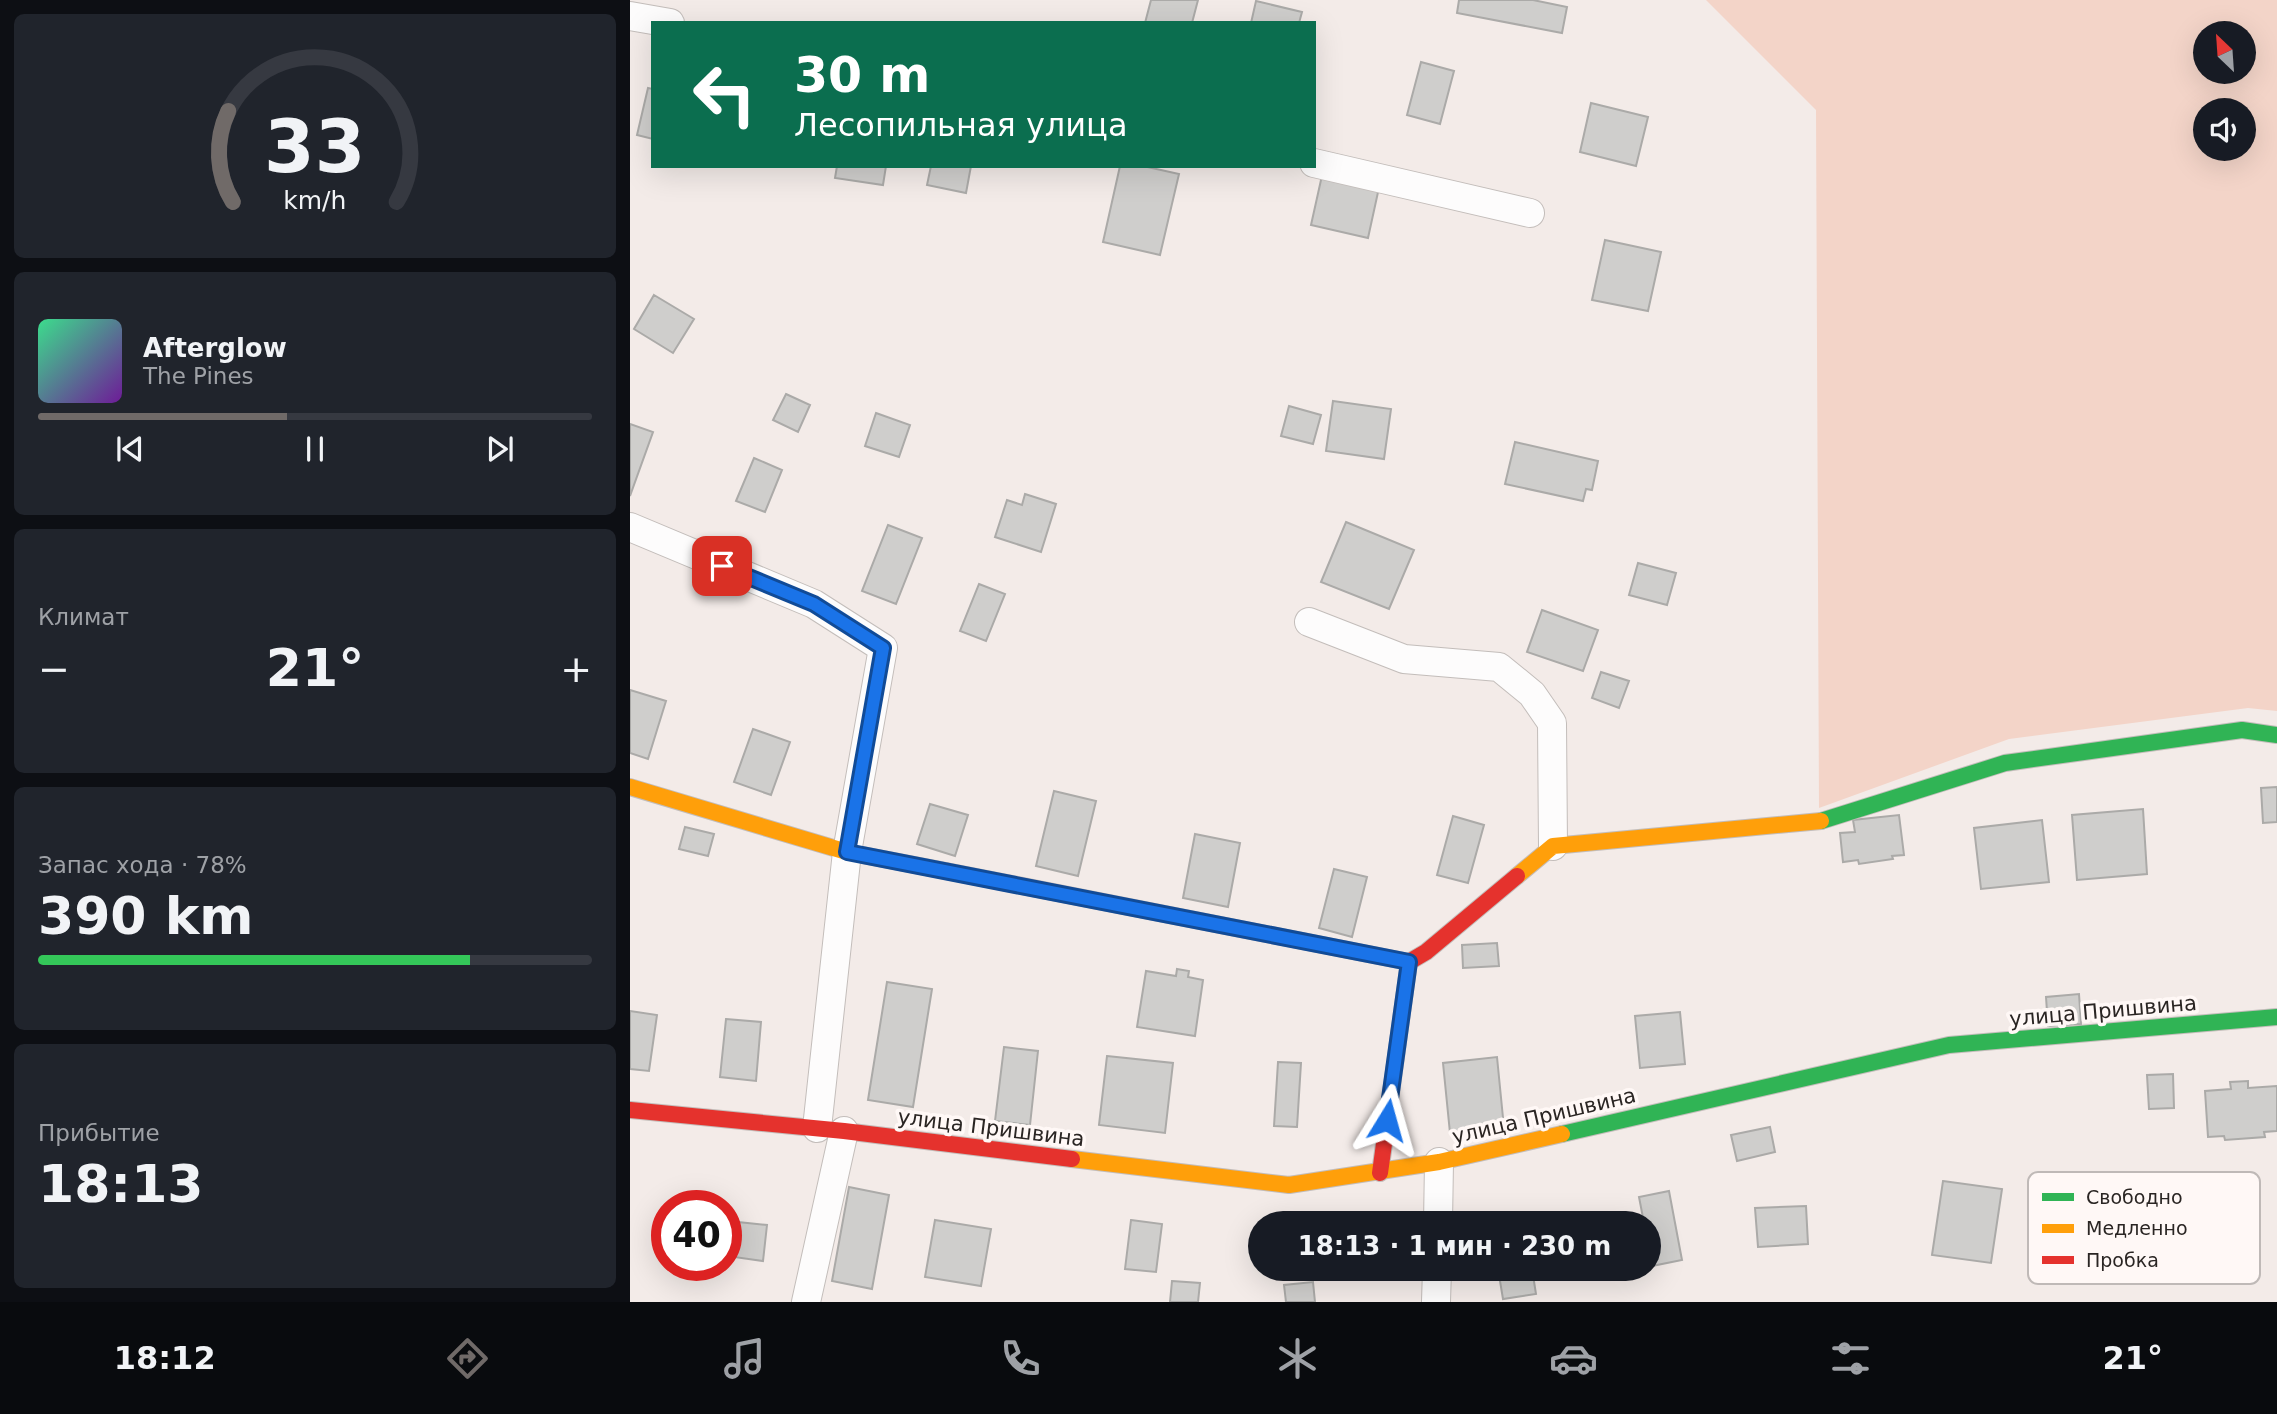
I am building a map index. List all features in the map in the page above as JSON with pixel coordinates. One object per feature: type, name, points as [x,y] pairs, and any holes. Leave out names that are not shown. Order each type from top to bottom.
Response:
[{"type":"street","points":[[630,16],[659,21]]},
{"type":"street","points":[[1316,163],[1530,213]]},
{"type":"street","points":[[630,527],[814,604],[883,648],[847,852],[831,1130],[807,1302]]},
{"type":"street","points":[[1309,622],[1404,659],[1499,667],[1532,694],[1552,723],[1553,846]]},
{"type":"street","points":[[630,787],[847,852],[1409,962],[1426,952],[1553,846],[1817,822],[2005,763],[2242,730],[2277,734]]},
{"type":"street","points":[[1380,1172],[1409,962]]},
{"type":"street","name":"улица Пришвина","points":[[630,1110],[831,1130],[1289,1185],[1439,1162],[1949,1045],[2277,1017]]},
{"type":"street","points":[[1438,1211],[1439,1162]]},
{"type":"street","points":[[1436,1302],[1437,1281]]},
{"type":"shaded area","points":[[1706,0],[2277,0],[2277,711],[2248,708],[2009,739],[1819,808],[1816,110]]},
{"type":"building","points":[[1151,0],[1198,0],[1193,21],[1146,21]]},
{"type":"building","points":[[1459,0],[1533,0],[1567,7],[1562,33],[1457,13]]},
{"type":"building","points":[[1256,1],[1302,12],[1300,21],[1251,21]]},
{"type":"building","points":[[1421,62],[1454,71],[1440,124],[1407,115]]},
{"type":"building","points":[[648,88],[651,89],[651,138],[637,135]]},
{"type":"building","points":[[1591,103],[1648,117],[1636,166],[1580,152]]},
{"type":"building","points":[[837,168],[886,168],[883,185],[835,178]]},
{"type":"building","points":[[931,168],[971,168],[966,193],[927,185]]},
{"type":"building","points":[[1120,168],[1152,168],[1179,174],[1160,255],[1103,242]]},
{"type":"building","points":[[1323,171],[1380,183],[1368,238],[1311,225]]},
{"type":"building","points":[[1605,240],[1661,252],[1648,311],[1592,300]]},
{"type":"building","points":[[654,295],[694,319],[673,353],[634,329]]},
{"type":"building","points":[[786,394],[810,405],[798,432],[773,420]]},
{"type":"building","points":[[1333,401],[1391,409],[1384,459],[1326,451]]},
{"type":"building","points":[[1289,406],[1321,415],[1313,444],[1281,436]]},
{"type":"building","points":[[876,413],[910,425],[899,457],[865,446]]},
{"type":"building","points":[[630,424],[653,432],[630,496]]},
{"type":"building","points":[[1515,442],[1598,461],[1592,490],[1586,489],[1583,501],[1505,484]]},
{"type":"building","points":[[754,458],[782,470],[765,512],[736,501]]},
{"type":"building","points":[[1025,494],[1056,504],[1041,552],[995,537],[1007,500],[1022,505]]},
{"type":"building","points":[[1346,522],[1414,550],[1389,609],[1321,582]]},
{"type":"building","points":[[888,525],[922,538],[896,604],[862,591]]},
{"type":"building","points":[[1638,563],[1676,573],[1667,605],[1629,595]]},
{"type":"building","points":[[979,584],[1005,594],[986,641],[960,631]]},
{"type":"building","points":[[1542,610],[1598,630],[1583,671],[1527,652]]},
{"type":"building","points":[[1601,672],[1629,681],[1619,708],[1592,698]]},
{"type":"building","points":[[630,690],[666,701],[648,759],[630,753]]},
{"type":"building","points":[[753,729],[790,742],[771,795],[734,782]]},
{"type":"building","points":[[2277,787],[2277,822],[2263,823],[2261,788]]},
{"type":"building","points":[[1054,791],[1096,801],[1078,876],[1036,866]]},
{"type":"building","points":[[930,804],[968,815],[955,856],[917,844]]},
{"type":"building","points":[[2143,809],[2147,874],[2077,880],[2072,815]]},
{"type":"building","points":[[1899,815],[1904,855],[1859,864],[1858,860],[1843,862],[1840,833],[1855,832],[1853,820]]},
{"type":"building","points":[[1453,816],[1484,825],[1468,883],[1437,875]]},
{"type":"building","points":[[2042,820],[2049,882],[1981,889],[1974,828]]},
{"type":"building","points":[[685,827],[714,834],[708,856],[679,849]]},
{"type":"building","points":[[1195,834],[1240,843],[1228,907],[1183,898]]},
{"type":"building","points":[[1334,869],[1367,877],[1352,937],[1319,928]]},
{"type":"building","points":[[1497,943],[1499,966],[1463,968],[1462,945]]},
{"type":"building","points":[[1177,969],[1189,971],[1188,977],[1203,980],[1195,1036],[1137,1027],[1146,971],[1176,976]]},
{"type":"building","points":[[887,982],[932,989],[913,1107],[868,1100]]},
{"type":"building","points":[[2079,994],[2081,1024],[2048,1026],[2046,997]]},
{"type":"building","points":[[630,1011],[657,1015],[649,1071],[630,1069]]},
{"type":"building","points":[[1680,1012],[1685,1064],[1640,1068],[1635,1016]]},
{"type":"building","points":[[726,1019],[761,1022],[756,1081],[720,1077]]},
{"type":"building","points":[[1004,1047],[1038,1051],[1030,1125],[995,1121]]},
{"type":"building","points":[[1107,1056],[1173,1063],[1165,1133],[1099,1125]]},
{"type":"building","points":[[1497,1057],[1504,1128],[1450,1133],[1443,1063]]},
{"type":"building","points":[[1278,1062],[1301,1063],[1297,1127],[1274,1126]]},
{"type":"building","points":[[2173,1074],[2174,1108],[2149,1109],[2147,1075]]},
{"type":"building","points":[[2248,1081],[2248,1088],[2277,1086],[2277,1131],[2264,1132],[2265,1137],[2225,1140],[2224,1136],[2208,1137],[2205,1091],[2231,1089],[2230,1082]]},
{"type":"building","points":[[1770,1127],[1775,1152],[1737,1161],[1731,1135]]},
{"type":"building","points":[[1943,1181],[2002,1189],[1991,1263],[1932,1255]]},
{"type":"building","points":[[849,1187],[889,1195],[872,1289],[832,1281]]},
{"type":"building","points":[[1669,1191],[1682,1260],[1661,1264],[1661,1211],[1642,1211],[1639,1197]]},
{"type":"building","points":[[1806,1206],[1808,1244],[1758,1247],[1755,1208]]},
{"type":"building","points":[[935,1220],[991,1229],[981,1286],[925,1277]]},
{"type":"building","points":[[1131,1220],[1162,1224],[1156,1272],[1125,1269]]},
{"type":"building","points":[[742,1222],[767,1225],[763,1261],[742,1258]]},
{"type":"building","points":[[1172,1281],[1200,1283],[1198,1302],[1170,1302]]},
{"type":"building","points":[[1500,1281],[1534,1281],[1536,1294],[1503,1299]]},
{"type":"building","points":[[1313,1282],[1315,1302],[1286,1302],[1284,1285]]},
{"type":"traffic: fast","points":[[1821,821],[2005,763],[2242,730],[2277,735]]},
{"type":"traffic: fast","points":[[1562,1134],[1949,1045],[2277,1017]]},
{"type":"traffic: slow","points":[[630,787],[847,852],[946,871]]},
{"type":"traffic: slow","points":[[1517,876],[1553,846],[1821,821]]},
{"type":"traffic: slow","points":[[1072,1159],[1289,1185],[1439,1162],[1562,1134]]},
{"type":"traffic: jam","points":[[946,871],[1409,962]]},
{"type":"traffic: jam","points":[[1380,1173],[1409,962],[1426,952],[1517,876]]},
{"type":"traffic: jam","points":[[630,1110],[844,1131],[1072,1159]]},
{"type":"route","points":[[722,566],[814,604],[883,648],[847,852],[1409,962],[1387,1120]]}]
